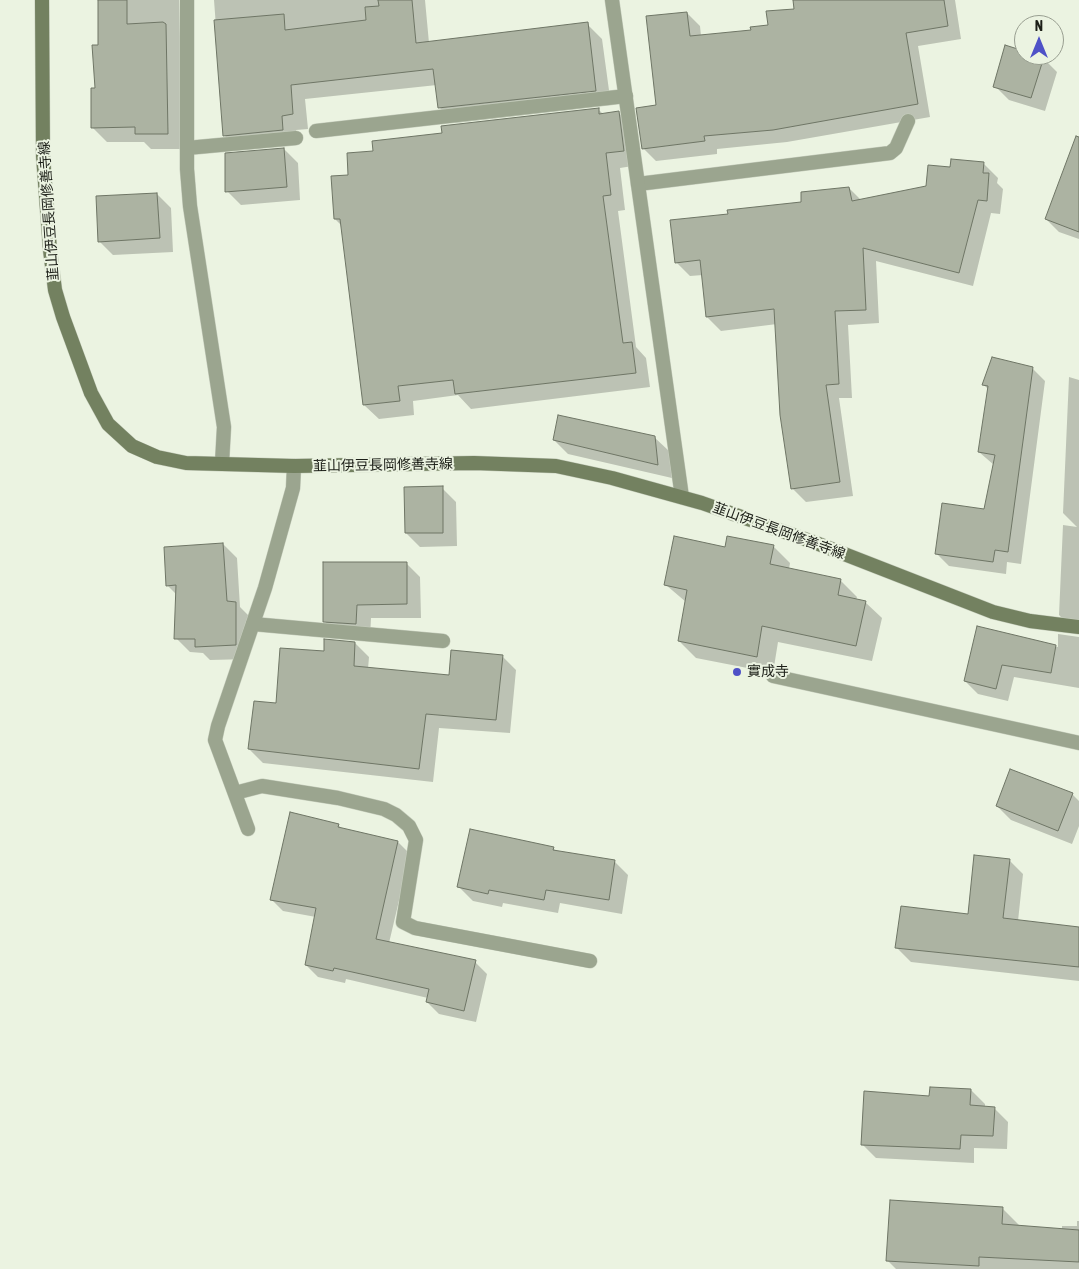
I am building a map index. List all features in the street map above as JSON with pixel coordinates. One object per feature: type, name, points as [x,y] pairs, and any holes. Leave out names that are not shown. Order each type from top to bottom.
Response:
[{"type":"main road","name":"韮山伊豆長岡修善寺線","points":[[42,0],[43,156],[55,290],[91,393],[108,424],[132,446],[158,457],[186,463],[294,466],[474,463],[556,466],[612,478],[682,497],[816,543],[993,612],[1030,621],[1079,627]]},
{"type":"street","points":[[187,0],[187,148],[190,206],[224,427],[222,463]]},
{"type":"street","points":[[612,0],[682,497]]},
{"type":"street","points":[[316,132],[626,96]]},
{"type":"street","points":[[638,184],[890,153],[896,148],[908,120]]},
{"type":"street","points":[[187,148],[296,138]]},
{"type":"street","points":[[248,829],[215,740],[218,726],[253,624],[293,488],[294,466]]},
{"type":"street","points":[[253,624],[443,641]]},
{"type":"street","points":[[773,676],[1079,742]]},
{"type":"street","points":[[235,793],[262,786],[338,798],[384,809],[396,815],[410,826],[416,840],[403,922],[415,928],[590,961]]},
{"type":"building","points":[[98,0],[127,0],[127,24],[163,22],[166,24],[168,134],[135,134],[135,127],[91,128],[91,88],[95,88],[92,45],[98,45]]},
{"type":"building","points":[[378,0],[412,0],[416,43],[588,22],[596,91],[438,108],[433,69],[291,85],[293,114],[282,116],[283,130],[223,136],[214,20],[284,14],[285,30],[366,20],[365,7],[379,6]]},
{"type":"building","points":[[793,0],[944,0],[948,26],[906,33],[918,104],[773,130],[704,136],[705,141],[642,149],[636,108],[656,105],[646,16],[687,12],[690,36],[751,30],[750,27],[768,25],[766,11],[794,9]]},
{"type":"building","points":[[1005,45],[1014,48],[1014,65],[1041,65],[1031,98],[993,87]]},
{"type":"building","points":[[599,108],[599,114],[619,111],[624,151],[606,153],[611,195],[603,196],[623,343],[632,342],[636,373],[455,394],[453,380],[398,386],[400,401],[363,405],[340,219],[334,219],[331,176],[348,175],[347,153],[373,151],[372,141],[442,133],[441,126]]},
{"type":"building","points":[[1076,136],[1079,137],[1079,232],[1045,219]]},
{"type":"building","points":[[284,148],[287,187],[225,192],[225,153]]},
{"type":"building","points":[[951,159],[984,162],[983,173],[989,173],[987,201],[978,200],[959,273],[863,248],[866,310],[835,311],[839,384],[826,385],[840,482],[791,489],[780,415],[774,309],[706,317],[700,260],[675,263],[670,220],[728,214],[727,210],[801,202],[801,192],[849,187],[852,201],[926,186],[928,165],[950,167]]},
{"type":"building","points":[[157,193],[160,238],[98,242],[96,196]]},
{"type":"building","points":[[992,357],[1033,367],[1008,552],[995,550],[993,562],[935,554],[942,503],[984,509],[995,455],[978,452],[988,386],[982,385]]},
{"type":"building","points":[[558,415],[655,436],[658,465],[553,440]]},
{"type":"building","points":[[443,486],[443,533],[405,533],[404,487]]},
{"type":"building","points":[[674,536],[725,547],[727,536],[774,545],[770,564],[841,579],[838,595],[866,601],[856,646],[762,626],[757,657],[678,641],[687,590],[664,585]]},
{"type":"building","points":[[223,543],[227,601],[236,602],[236,645],[195,647],[195,639],[174,639],[176,585],[166,586],[164,547]]},
{"type":"building","points":[[323,562],[407,562],[407,604],[357,605],[356,624],[323,622]]},
{"type":"building","points":[[977,626],[1056,645],[1051,673],[1002,665],[996,689],[964,681]]},
{"type":"building","points":[[324,639],[355,642],[354,666],[449,675],[451,650],[503,655],[496,720],[426,714],[419,769],[248,749],[254,701],[276,703],[280,648],[324,651]]},
{"type":"building","points":[[1010,769],[1073,793],[1058,831],[996,806]]},
{"type":"building","points":[[290,812],[339,824],[338,827],[398,841],[376,939],[476,960],[464,1011],[426,1002],[429,989],[334,968],[333,971],[305,965],[316,908],[270,900]]},
{"type":"building","points":[[470,829],[554,847],[553,850],[615,860],[609,900],[546,890],[544,900],[489,890],[488,894],[457,887]]},
{"type":"building","points":[[974,855],[1010,859],[1003,918],[1079,927],[1079,967],[895,948],[901,906],[968,914]]},
{"type":"building","points":[[930,1087],[971,1089],[970,1105],[995,1107],[993,1136],[961,1135],[960,1149],[861,1145],[864,1091],[929,1096]]},
{"type":"building","points":[[890,1200],[1003,1207],[1002,1224],[1079,1230],[1079,1262],[979,1257],[979,1266],[886,1261]]},
{"type":"place","name":"實成寺","points":[[737,672]]}]
